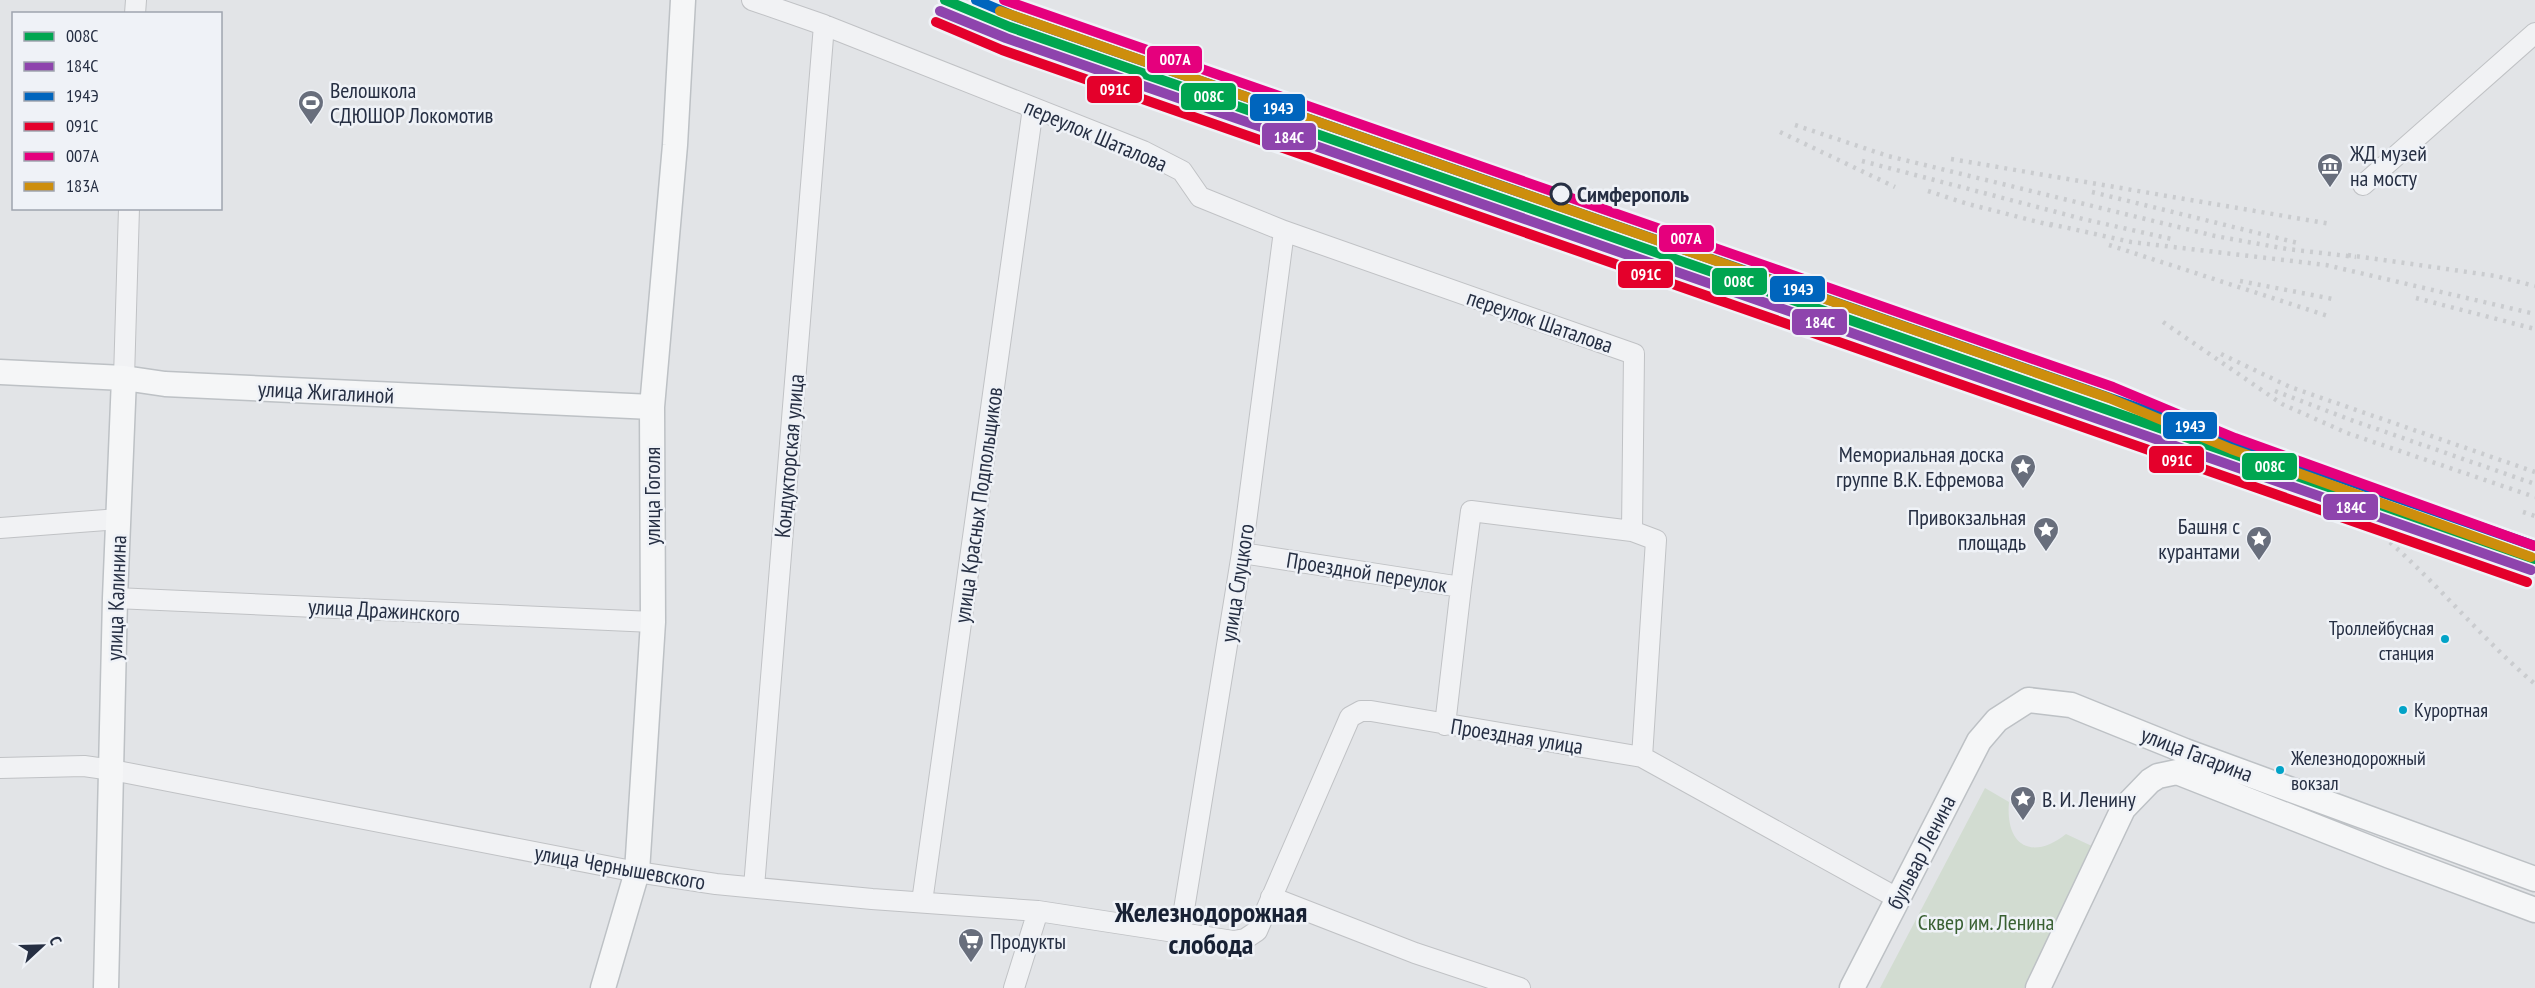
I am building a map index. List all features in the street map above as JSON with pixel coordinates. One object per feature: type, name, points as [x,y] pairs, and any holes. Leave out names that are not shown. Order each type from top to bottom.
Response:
[{"type":"main road","name":"улица Гоголя","points":[[603,988],[637,872],[653,622],[652,408],[675,146],[683,0]]},
{"type":"main road","name":"улица Жигалиной","points":[[0,372],[124,378],[165,384],[652,408]]},
{"type":"main road","name":"улица Калинина","points":[[106,988],[115,598],[124,378]]},
{"type":"main road","name":"улица Гагарина","points":[[1997,720],[2028,700],[2071,705],[2185,751],[2535,879]]},
{"type":"main road","name":"бульвар Ленина","points":[[1852,988],[1966,764],[1979,741],[1997,720]]},
{"type":"main road","name":"улица Гагарина","points":[[2038,988],[2123,809],[2140,789],[2158,776],[2177,772],[2535,910]]},
{"type":"street","name":"переулок Шаталова","points":[[752,0],[824,25],[1143,151],[1182,171],[1200,197],[1284,231],[1634,354],[1632,531]]},
{"type":"street","name":"Кондукторская улица","points":[[754,887],[824,25]]},
{"type":"street","points":[[2364,185],[2535,33]]},
{"type":"street","name":"улица Красных Подпольщиков","points":[[922,902],[1033,108]]},
{"type":"street","name":"улица Калинина","points":[[124,378],[129,210]]},
{"type":"street","name":"улица Слуцкого","points":[[1180,934],[1242,553],[1284,231]]},
{"type":"street","points":[[1461,587],[1471,511],[1632,531],[1656,540],[1642,757]]},
{"type":"street","points":[[0,528],[119,519]]},
{"type":"street","name":"Проездной переулок","points":[[1242,553],[1461,587],[1445,725]]},
{"type":"street","name":"улица Дражинского","points":[[115,598],[653,622]]},
{"type":"street","name":"Проездная улица","points":[[1245,939],[1257,931],[1350,717],[1361,711],[1642,757],[1896,898]]},
{"type":"street","name":"улица Чернышевского","points":[[0,768],[84,766],[112,770],[637,872],[754,887],[1038,911],[1180,934],[1233,941],[1245,939]]},
{"type":"street","points":[[1271,897],[1415,952],[1520,988]]},
{"type":"street","points":[[1014,988],[1038,911]]},
{"type":"green space","name":"Сквер им. Ленина","points":[[1985,788],[2009,802],[2011,829],[2016,839],[2023,845],[2042,847],[2066,834],[2094,847],[2024,988],[1880,988]]},
{"type":"railway","points":[[1795,125],[1888,156],[2215,236],[2287,249],[2356,257]]},
{"type":"railway","points":[[1780,132],[1895,187]]},
{"type":"railway","points":[[1951,159],[2331,224]]},
{"type":"railway","points":[[1862,161],[2083,219],[2176,240]]},
{"type":"railway","points":[[1928,191],[1968,204],[2058,227]]},
{"type":"railway","points":[[2092,192],[2298,243]]},
{"type":"railway","points":[[2050,224],[2131,242],[2326,265],[2535,314]]},
{"type":"railway","points":[[2109,245],[2328,316]]},
{"type":"railway","points":[[2348,255],[2496,276],[2535,286]]},
{"type":"railway","points":[[2240,281],[2333,299]]},
{"type":"railway","points":[[2416,298],[2535,329]]},
{"type":"railway","points":[[2163,322],[2282,404],[2347,433],[2535,497]]},
{"type":"railway","points":[[2221,354],[2290,387],[2535,472]]},
{"type":"railway","points":[[2275,391],[2535,484]]},
{"type":"railway","points":[[2277,469],[2334,501],[2367,523],[2411,561],[2513,665],[2535,684]]},
{"type":"railway","points":[[2523,512],[2535,516]]},
{"type":"railway","points":[[2490,544],[2535,565]]},
{"type":"transit line","name":"008С","points":[[945,0],[1010,27],[2535,559]]},
{"type":"transit line","name":"194Э","points":[[976,0],[1014,16],[2535,546]]},
{"type":"transit line","name":"007А","points":[[1004,0],[2113,387],[2235,438],[2535,546]]},
{"type":"transit line","name":"184С","points":[[940,11],[1006,38],[2531,570]]},
{"type":"transit line","name":"183А","points":[[1000,11],[2109,398],[2231,449],[2531,557]]},
{"type":"transit line","name":"091С","points":[[936,22],[1002,50],[2527,582]]},
{"type":"place","name":"Велошкола СДЮШОР Локомотив","points":[[311,126]]},
{"type":"place","name":"ЖД музей на мосту","points":[[2330,189]]},
{"type":"place","name":"Симферополь","points":[[1561,194]]},
{"type":"place","name":"Мемориальная доска группе В.К. Ефремова","points":[[2023,490]]},
{"type":"place","name":"Привокзальная площадь","points":[[2046,553]]},
{"type":"place","name":"Башня с курантами","points":[[2259,562]]},
{"type":"place","name":"Троллейбусная станция","points":[[2445,639]]},
{"type":"place","name":"Курортная","points":[[2403,710]]},
{"type":"place","name":"Железнодорожный вокзал","points":[[2280,770]]},
{"type":"place","name":"В. И. Ленину","points":[[2023,822]]},
{"type":"place","name":"Продукты","points":[[971,964]]},
{"type":"district","name":"Железнодорожная слобода","points":[[1211,927]]}]
